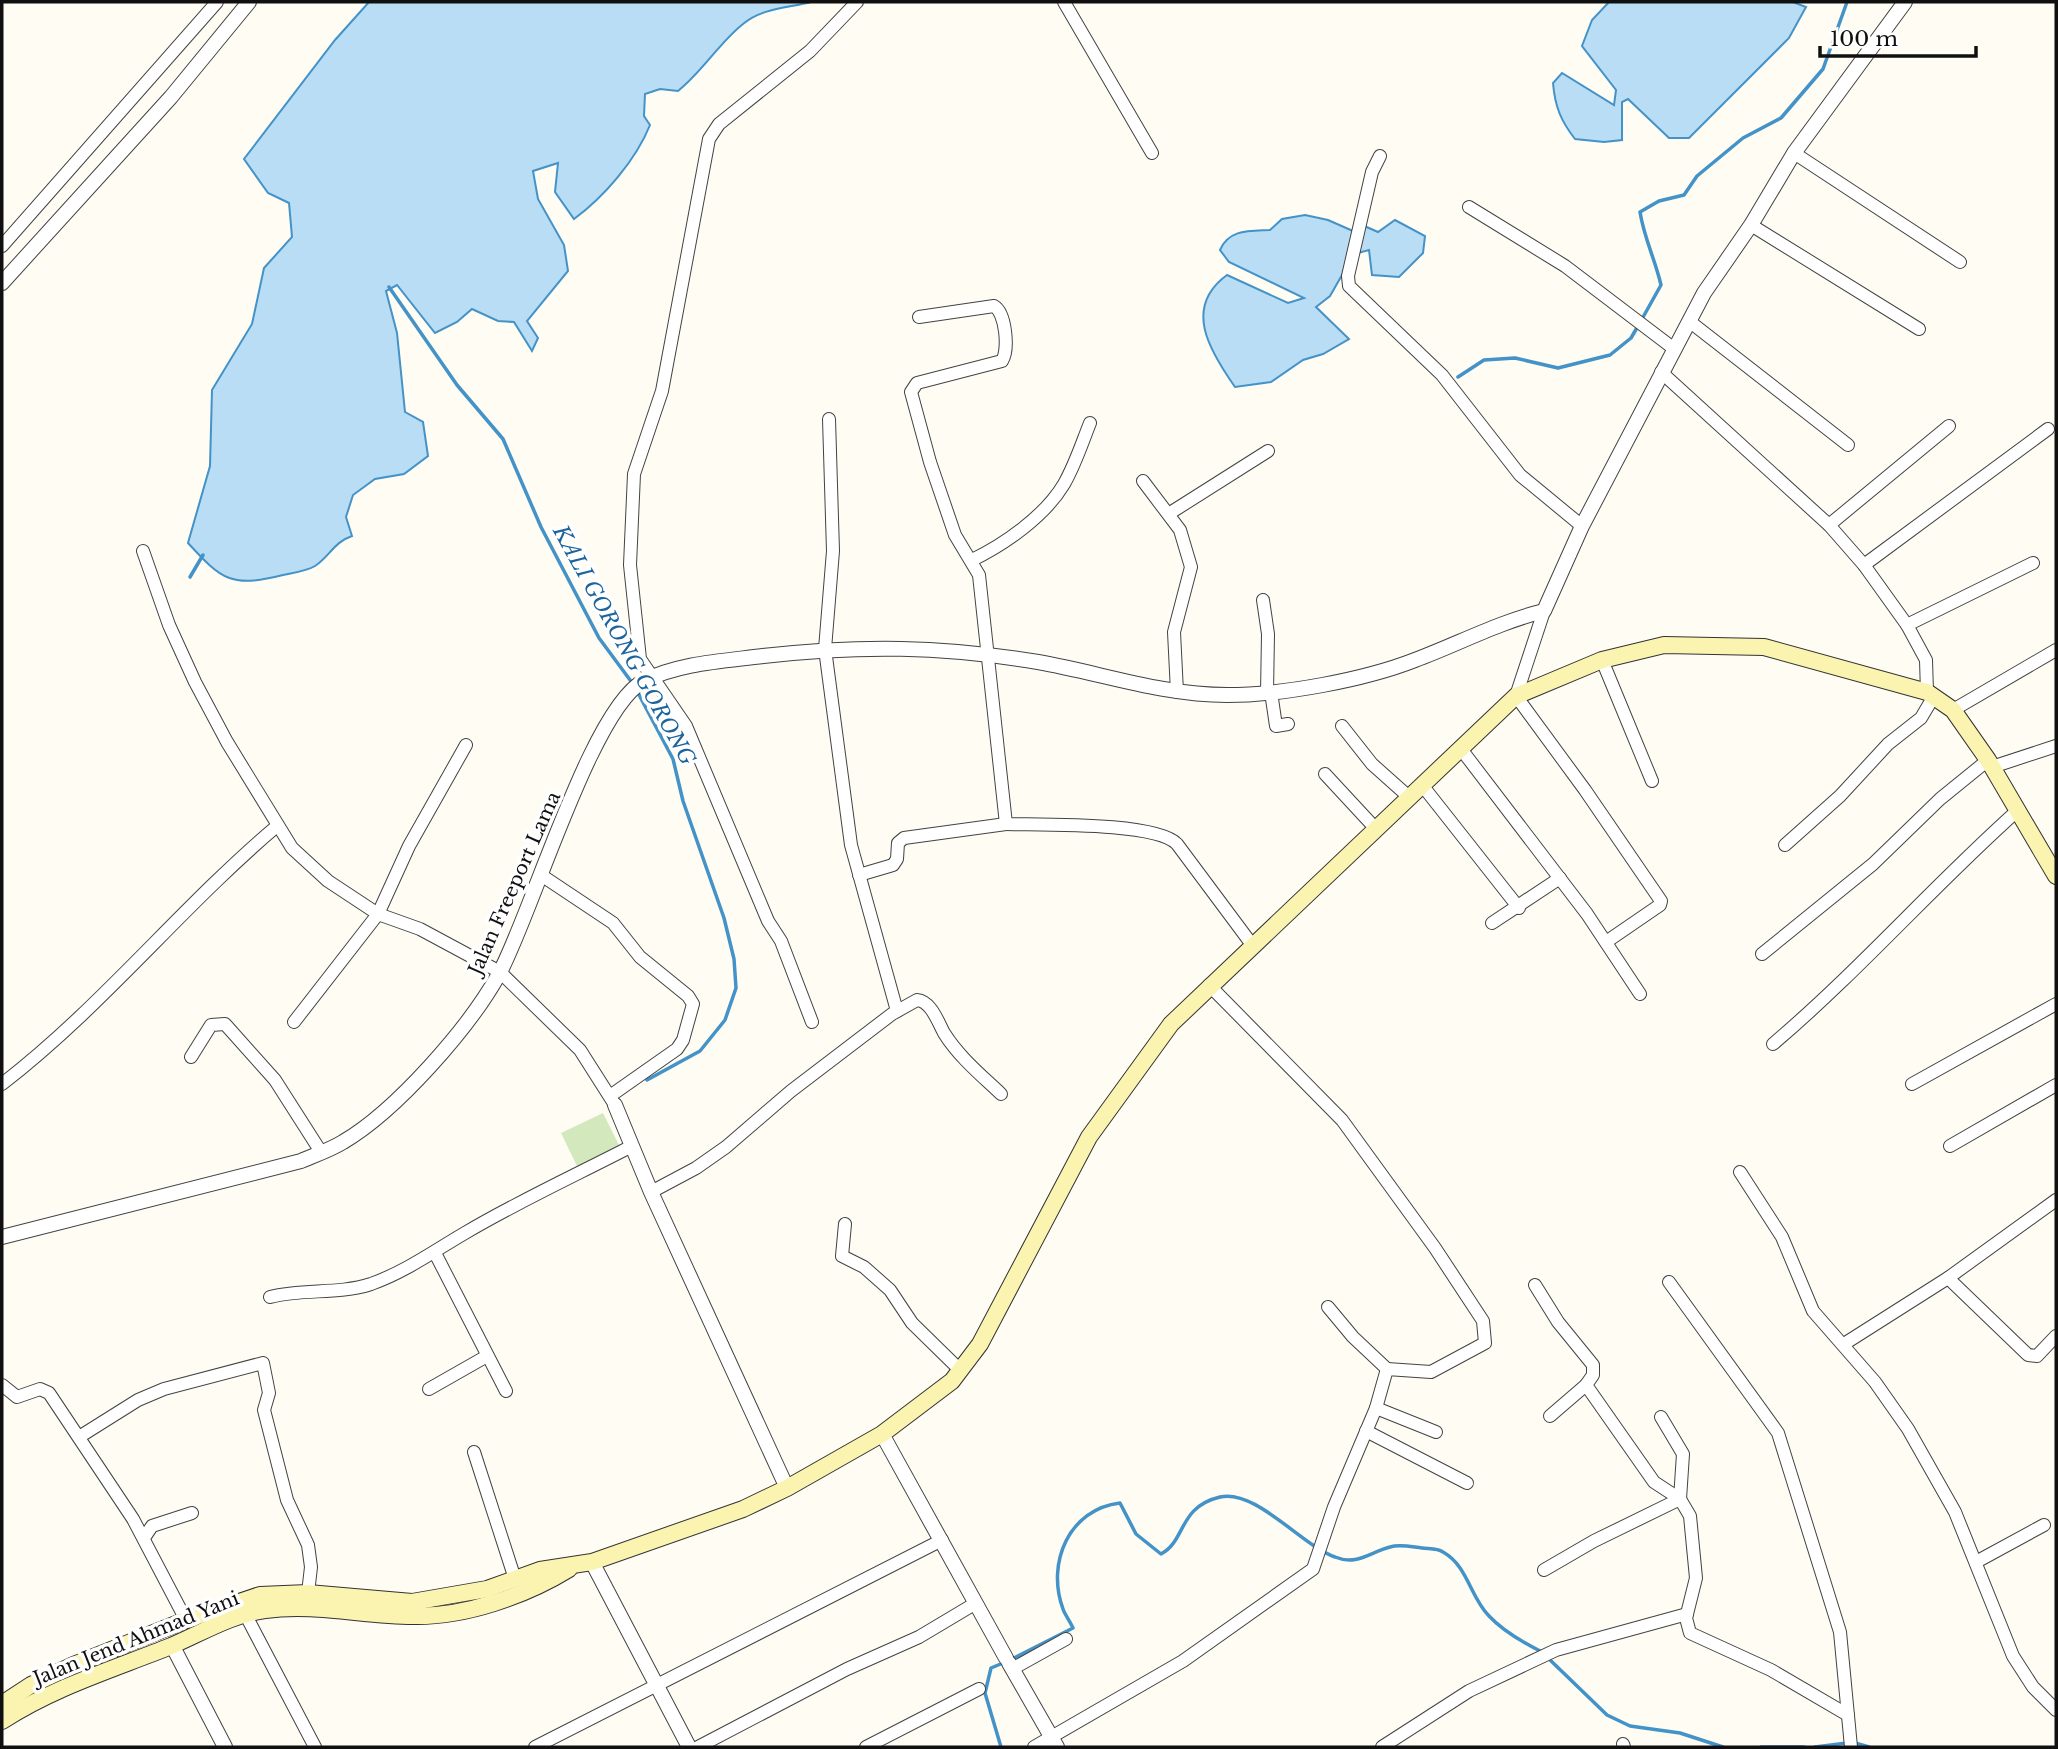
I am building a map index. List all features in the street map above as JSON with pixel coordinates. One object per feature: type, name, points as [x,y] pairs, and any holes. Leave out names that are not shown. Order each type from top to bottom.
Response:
[{"type":"main road","points":[[1516,696],[1624,652],[1664,645],[1765,647],[1930,694],[1953,710],[1990,764],[2056,876]]},
{"type":"main road","name":"Jalan Jend Ahmad Yani","points":[[2,1721],[82,1679],[172,1645],[242,1609],[260,1595],[308,1593],[412,1602],[487,1589],[540,1570],[592,1562],[743,1508],[787,1488],[882,1434],[926,1403],[961,1371],[980,1345],[1089,1137],[1159,1037],[1209,985],[1516,696]]},
{"type":"main road","name":"Jalan Jend Ahmad Yani","points":[[2,1704],[31,1685],[76,1664],[186,1620],[242,1609],[297,1608],[414,1616],[453,1612],[546,1583],[574,1566]]},
{"type":"street","points":[[2,246],[217,2]]},
{"type":"street","points":[[2,283],[171,97],[249,2]]},
{"type":"street","points":[[812,1022],[781,941],[768,921],[693,741],[648,680],[638,652],[630,565],[631,501],[638,453],[662,391],[709,139],[719,124],[810,51],[857,2]]},
{"type":"street","points":[[1064,2],[1152,153]]},
{"type":"street","points":[[1606,942],[1660,905],[1659,897],[1516,696],[1544,611],[1582,526],[1673,348],[1794,153],[1905,2]]},
{"type":"street","points":[[1794,153],[1960,262]]},
{"type":"street","points":[[1380,156],[1372,172],[1350,265],[1348,276],[1352,290],[1377,310],[1443,375],[1520,475],[1582,526]]},
{"type":"street","points":[[1469,207],[1565,266],[1673,348]]},
{"type":"street","points":[[1751,225],[1919,329]]},
{"type":"street","points":[[919,317],[994,306],[1001,313],[1006,353],[1002,361],[917,383],[911,392],[930,462],[955,535],[979,575],[1006,824]]},
{"type":"street","points":[[1689,321],[1848,445]]},
{"type":"street","points":[[1661,372],[1829,525],[1864,565],[1907,625],[1928,665],[1930,694],[1921,718],[1888,744],[1840,796],[1784,845]]},
{"type":"street","points":[[830,419],[833,551],[825,649],[848,828],[897,1011]]},
{"type":"street","points":[[972,560],[1004,542],[1052,500],[1069,474],[1090,424]]},
{"type":"street","points":[[1829,525],[1949,426]]},
{"type":"street","points":[[1864,565],[2048,429]]},
{"type":"street","points":[[1170,513],[1268,452]]},
{"type":"street","points":[[1143,481],[1170,513],[1180,530],[1191,566],[1174,632],[1177,692]]},
{"type":"street","points":[[143,551],[195,682],[292,848],[328,881],[378,914],[420,929],[500,972],[580,1050],[612,1100],[651,1192],[787,1488]]},
{"type":"street","points":[[1907,625],[2033,563]]},
{"type":"street","points":[[1263,600],[1268,634],[1269,692],[1276,726],[1288,724]]},
{"type":"street","points":[[648,680],[675,670],[720,661],[825,649],[888,646],[987,654],[1177,692],[1227,695],[1269,692],[1411,662],[1544,611]]},
{"type":"street","points":[[1953,710],[2056,650]]},
{"type":"street","points":[[1602,660],[1652,781]]},
{"type":"street","name":"Jalan Freeport Lama","points":[[2,1237],[279,1168],[321,1152],[364,1128],[402,1093],[472,1016],[500,972],[573,796],[609,721],[624,698],[648,680]]},
{"type":"street","points":[[1342,726],[1372,764],[1409,797]]},
{"type":"street","points":[[294,1023],[378,914],[409,846],[466,746]]},
{"type":"street","points":[[1762,954],[1873,864],[1940,799],[1990,764],[2056,746]]},
{"type":"street","points":[[1461,749],[1560,878],[1640,994]]},
{"type":"street","points":[[1325,774],[1376,829]]},
{"type":"street","points":[[1422,785],[1519,908]]},
{"type":"street","points":[[1773,1045],[1833,993],[1956,866],[2017,811]]},
{"type":"street","points":[[859,875],[893,865],[897,859],[898,843],[904,838],[1006,824],[1101,827],[1166,835],[1177,844],[1253,946]]},
{"type":"street","points":[[2,1084],[92,1005],[227,869],[280,831]]},
{"type":"street","points":[[541,875],[613,923],[640,957],[688,996],[693,1004],[681,1044],[612,1100]]},
{"type":"street","points":[[1492,923],[1519,908],[1560,878]]},
{"type":"street","points":[[1209,985],[1342,1119],[1435,1248],[1483,1321],[1485,1343],[1431,1372],[1387,1369],[1353,1337],[1328,1307]]},
{"type":"street","points":[[651,1192],[696,1168],[726,1147],[791,1091],[897,1011],[917,1000],[923,1000],[968,1063],[1001,1094]]},
{"type":"street","points":[[1912,1084],[2056,1004]]},
{"type":"street","points":[[191,1058],[211,1025],[225,1024],[275,1080],[321,1152]]},
{"type":"street","points":[[1950,1146],[2056,1085]]},
{"type":"street","points":[[270,1297],[292,1292],[324,1293],[363,1286],[435,1253],[465,1233],[632,1146]]},
{"type":"street","points":[[1740,1172],[1782,1237],[1814,1311],[1844,1344],[1908,1429],[1955,1513],[2013,1656],[2033,1687],[2056,1710]]},
{"type":"street","points":[[1844,1344],[1948,1278],[2056,1200]]},
{"type":"street","points":[[845,1224],[842,1256],[864,1267],[890,1290],[912,1323],[961,1371]]},
{"type":"street","points":[[435,1253],[506,1391]]},
{"type":"street","points":[[1948,1278],[2028,1355],[2037,1356],[2056,1336]]},
{"type":"street","points":[[1670,1282],[1778,1433],[1840,1632],[1851,1747]]},
{"type":"street","points":[[1535,1285],[1558,1322],[1592,1365],[1592,1375],[1586,1385],[1550,1416]]},
{"type":"street","points":[[429,1389],[487,1356]]},
{"type":"street","points":[[79,1437],[138,1400],[164,1389],[263,1363],[269,1393],[264,1410],[288,1500],[308,1545],[311,1567],[308,1593]]},
{"type":"street","points":[[1034,1747],[1054,1743],[1193,1654],[1313,1569],[1376,1408],[1387,1369]]},
{"type":"street","points":[[2,1385],[17,1397],[45,1390],[79,1437],[144,1538],[186,1620]]},
{"type":"street","points":[[1586,1385],[1654,1482],[1679,1499],[1690,1516],[1696,1578],[1687,1614],[1688,1630],[1696,1638],[1771,1670],[1848,1715]]},
{"type":"street","points":[[1376,1408],[1436,1432]]},
{"type":"street","points":[[1661,1417],[1683,1454],[1679,1499]]},
{"type":"street","points":[[1366,1431],[1467,1483]]},
{"type":"street","points":[[882,1434],[1054,1743]]},
{"type":"street","points":[[474,1452],[515,1579]]},
{"type":"street","points":[[1544,1570],[1594,1541],[1679,1499]]},
{"type":"street","points":[[144,1538],[152,1526],[192,1513]]},
{"type":"street","points":[[1976,1562],[2044,1525]]},
{"type":"street","points":[[534,1747],[655,1683],[942,1540]]},
{"type":"street","points":[[592,1562],[690,1747]]},
{"type":"street","points":[[698,1747],[847,1669],[919,1637],[976,1603]]},
{"type":"street","points":[[242,1609],[315,1747]]},
{"type":"street","points":[[1390,1745],[1457,1697],[1540,1657],[1556,1650],[1687,1614]]},
{"type":"street","points":[[1009,1663],[1066,1639]]},
{"type":"street","points":[[172,1645],[225,1747]]},
{"type":"street","points":[[866,1747],[979,1689]]},
{"type":"green space","points":[[603,1113],[619,1145],[578,1168],[561,1133]]},
{"type":"water","points":[[369,2],[811,2],[767,12],[750,19],[726,40],[678,91],[660,89],[645,94],[644,116],[650,125],[644,138],[618,177],[597,200],[574,219],[555,192],[558,163],[533,171],[538,199],[564,245],[568,271],[527,321],[538,338],[532,351],[514,322],[498,321],[472,309],[457,322],[435,333],[397,285],[386,291],[397,333],[405,412],[423,422],[428,456],[404,474],[375,479],[353,495],[346,517],[352,536],[341,542],[315,566],[304,571],[251,581],[229,578],[219,573],[188,543],[210,466],[212,390],[252,324],[264,268],[292,237],[289,203],[268,193],[244,159],[335,40]]},
{"type":"water","points":[[1609,2],[1793,2],[1806,7],[1789,38],[1689,138],[1669,138],[1628,99],[1622,102],[1622,140],[1604,142],[1575,139],[1560,113],[1553,83],[1562,73],[1614,105],[1616,90],[1582,46],[1592,20]]},
{"type":"water","points":[[1305,215],[1328,220],[1353,231],[1362,225],[1378,232],[1395,220],[1425,236],[1423,253],[1399,277],[1372,275],[1369,250],[1354,254],[1330,296],[1316,307],[1349,339],[1323,354],[1303,360],[1271,382],[1235,387],[1209,344],[1205,329],[1203,315],[1206,301],[1214,287],[1227,275],[1288,303],[1304,298],[1229,262],[1220,250],[1229,238],[1240,232],[1270,230],[1282,219]]},
{"type":"waterway","points":[[1642,319],[1661,285],[1640,212],[1659,201],[1684,195],[1697,176],[1743,138],[1781,118],[1823,69],[1847,2]]},
{"type":"waterway","name":"KALI GORONG GORONG","points":[[389,287],[457,385],[503,439],[541,527],[599,638],[633,684]]},
{"type":"waterway","points":[[1458,377],[1484,360],[1515,358],[1558,368],[1610,355],[1631,338],[1638,326]]},
{"type":"waterway","points":[[190,577],[203,555]]},
{"type":"waterway","name":"KALI GORONG GORONG","points":[[637,691],[673,759],[683,801],[724,918],[734,959],[736,988],[725,1020],[700,1051],[647,1080]]},
{"type":"waterway","points":[[1010,1660],[1073,1628],[1063,1609],[1058,1591],[1060,1557],[1075,1527],[1087,1516],[1102,1507],[1120,1503],[1136,1534],[1161,1554],[1175,1541],[1189,1516],[1197,1508],[1220,1497],[1248,1501],[1322,1551],[1343,1559],[1357,1559],[1398,1546],[1441,1551],[1464,1573],[1477,1600],[1489,1616],[1514,1636],[1542,1652]]},
{"type":"waterway","points":[[1547,1657],[1607,1715],[1630,1726],[1680,1733],[1723,1747]]},
{"type":"waterway","points":[[1001,1747],[985,1693],[991,1668],[1003,1663]]},
{"type":"waterway","points":[[1815,1747],[1847,1743]]},
{"type":"waterway","points":[[1855,1743],[1869,1747]]},
{"type":"waterway","points":[[1761,1747],[1804,1747]]}]
